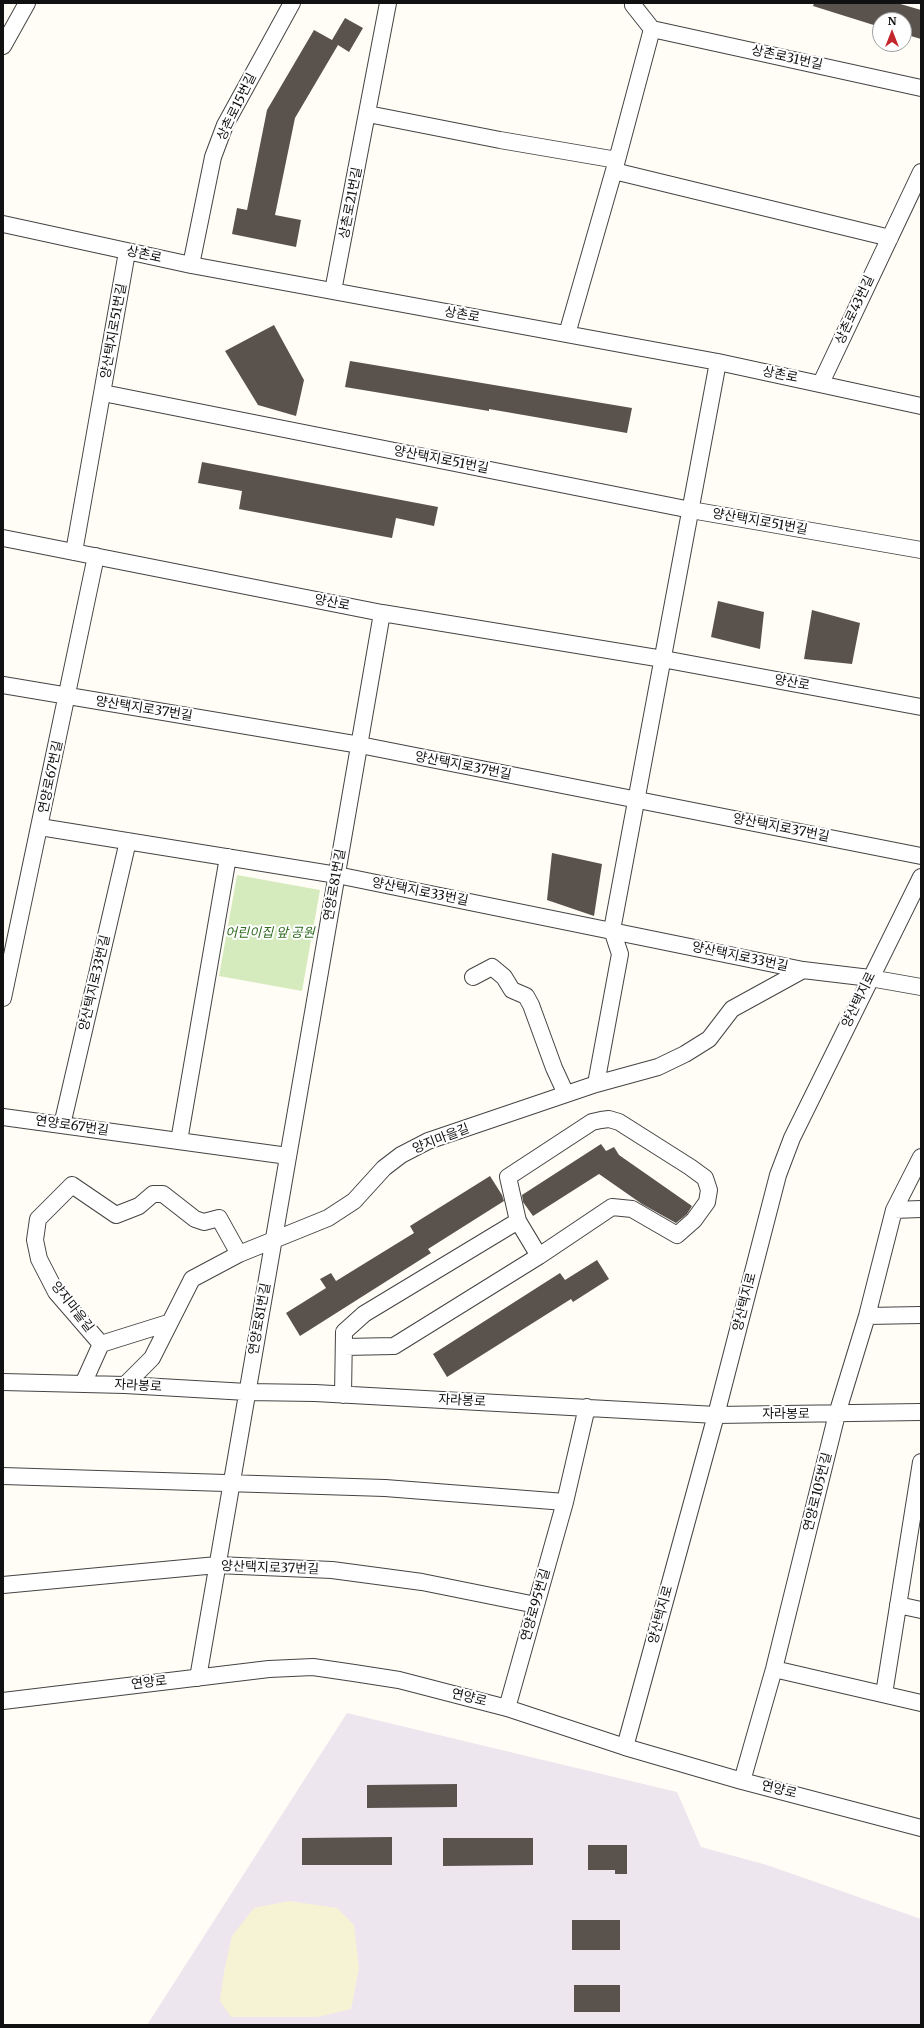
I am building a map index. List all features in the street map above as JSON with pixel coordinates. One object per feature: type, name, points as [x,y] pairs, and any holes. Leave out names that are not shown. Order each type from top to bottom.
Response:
[{"type":"street","points":[[3,46],[27,3]]},
{"type":"street","name":"상촌로15번길","points":[[190,265],[213,158],[225,125],[292,3]]},
{"type":"street","name":"상촌로21번길","points":[[333,291],[388,3]]},
{"type":"street","points":[[567,334],[652,29],[633,5],[634,3]]},
{"type":"street","name":"상촌로31번길","points":[[652,29],[921,88]]},
{"type":"street","points":[[368,114],[500,140],[615,165],[755,204],[890,238]]},
{"type":"street","name":"상촌로43번길","points":[[821,383],[890,238],[915,202],[921,172]]},
{"type":"street","name":"상촌로","points":[[3,224],[190,265],[718,362],[821,383],[921,406]]},
{"type":"street","name":"양산택지로51번길","points":[[127,252],[103,393],[691,510],[921,550]]},
{"type":"street","points":[[596,1084],[620,954],[612,930],[718,362]]},
{"type":"street","points":[[74,552],[103,393]]},
{"type":"street","name":"양산로","points":[[3,538],[382,614],[663,660],[921,707]]},
{"type":"street","name":"연양로67번길","points":[[3,998],[68,696],[96,556]]},
{"type":"street","name":"연양로81번길","points":[[198,1678],[382,614]]},
{"type":"street","name":"양산택지로37번길","points":[[3,685],[360,745],[921,856]]},
{"type":"street","name":"양산택지로33번길","points":[[40,827],[337,875],[803,970],[870,978],[921,987]]},
{"type":"street","name":"양산택지로33번길","points":[[62,1125],[128,841]]},
{"type":"street","points":[[228,857],[179,1141],[288,1156]]},
{"type":"street","name":"양산택지로","points":[[625,1747],[716,1415],[778,1175],[792,1138],[870,978],[921,878]]},
{"type":"street","points":[[473,977],[492,967],[504,977],[512,990],[526,996],[531,1004],[554,1068],[566,1094]]},
{"type":"street","name":"양지마을길","points":[[83,1384],[101,1344],[168,1324],[192,1279],[238,1254],[328,1218],[354,1201],[384,1168],[413,1148],[428,1141],[596,1084],[658,1067],[685,1054],[709,1039],[732,1009],[803,970]]},
{"type":"street","name":"연양로67번길","points":[[3,1117],[179,1141]]},
{"type":"street","points":[[344,1347],[394,1346],[539,1256],[612,1207],[632,1209],[677,1235],[694,1220],[707,1202],[709,1190],[705,1178],[619,1122],[609,1119],[592,1122],[508,1177],[518,1221],[539,1256]]},
{"type":"street","name":"연양로105번길","points":[[742,1781],[774,1668],[837,1414],[867,1316],[894,1210],[921,1157]]},
{"type":"street","name":"양지마을길","points":[[101,1344],[56,1292],[39,1259],[35,1240],[38,1219],[72,1185],[116,1215],[139,1206],[153,1194],[163,1194],[195,1219],[204,1222],[219,1218],[238,1254]]},
{"type":"street","points":[[894,1210],[921,1209]]},
{"type":"street","points":[[343,1394],[344,1332],[364,1314],[518,1221]]},
{"type":"street","points":[[867,1316],[921,1315]]},
{"type":"street","points":[[125,1385],[152,1358],[168,1324]]},
{"type":"street","name":"자라봉로","points":[[3,1382],[125,1385],[247,1392],[343,1394],[716,1415],[921,1412]]},
{"type":"street","name":"연양로95번길","points":[[507,1708],[565,1502],[587,1407]]},
{"type":"street","points":[[884,1694],[898,1606],[917,1508],[921,1462]]},
{"type":"street","points":[[3,1476],[385,1488],[565,1502]]},
{"type":"street","name":"양산택지로37번길","points":[[3,1585],[217,1565],[332,1570],[422,1582],[536,1605]]},
{"type":"street","points":[[898,1606],[921,1610]]},
{"type":"street","name":"연양로","points":[[3,1701],[269,1668],[313,1668],[400,1680],[507,1708],[625,1747],[742,1781],[921,1828]]},
{"type":"street","points":[[774,1668],[921,1703]]},
{"type":"shaded area","points":[[347,1713],[677,1792],[701,1847],[767,1865],[921,1919],[921,2025],[147,2025]]},
{"type":"shaded area","points":[[289,1901],[337,1908],[354,1925],[359,1968],[351,2009],[317,2017],[231,2017],[220,2001],[224,1972],[232,1936],[254,1908]]},
{"type":"green space","name":"어린이집 앞 공원","points":[[237,875],[320,890],[302,991],[219,976]]},
{"type":"building","points":[[814,3],[897,3],[921,10],[921,39],[912,36],[912,12],[872,12],[872,24],[813,6]]},
{"type":"building","points":[[345,18],[363,28],[349,52],[338,45],[295,118],[275,215],[301,220],[296,247],[232,234],[237,208],[247,210],[267,110],[314,30],[332,40]]},
{"type":"building","points":[[274,325],[304,380],[296,416],[258,405],[225,351]]},
{"type":"building","points":[[350,361],[632,408],[627,433],[489,409],[489,411],[345,387]]},
{"type":"building","points":[[202,462],[438,507],[434,526],[396,518],[392,538],[239,509],[242,491],[198,483]]},
{"type":"building","points":[[718,601],[764,612],[760,649],[711,637]]},
{"type":"building","points":[[812,610],[860,623],[852,664],[804,659]]},
{"type":"building","points":[[552,853],[602,864],[594,916],[547,900]]},
{"type":"building","points":[[601,1144],[606,1151],[614,1147],[619,1155],[692,1206],[687,1214],[676,1223],[642,1204],[599,1174],[533,1216],[523,1202],[522,1195]]},
{"type":"building","points":[[490,1176],[504,1201],[428,1249],[431,1253],[300,1336],[286,1313],[326,1288],[320,1279],[331,1273],[336,1281],[414,1233],[410,1226]]},
{"type":"building","points":[[597,1260],[609,1279],[573,1302],[571,1299],[447,1377],[433,1354],[560,1273],[565,1280]]},
{"type":"building","points":[[457,1784],[457,1807],[367,1808],[367,1785]]},
{"type":"building","points":[[392,1837],[392,1865],[302,1865],[302,1838]]},
{"type":"building","points":[[443,1838],[533,1838],[533,1865],[443,1866]]},
{"type":"building","points":[[588,1845],[627,1845],[627,1874],[615,1874],[615,1870],[588,1870]]},
{"type":"building","points":[[572,1920],[620,1920],[620,1950],[572,1950]]},
{"type":"building","points":[[574,1985],[620,1985],[620,2012],[574,2012]]}]
